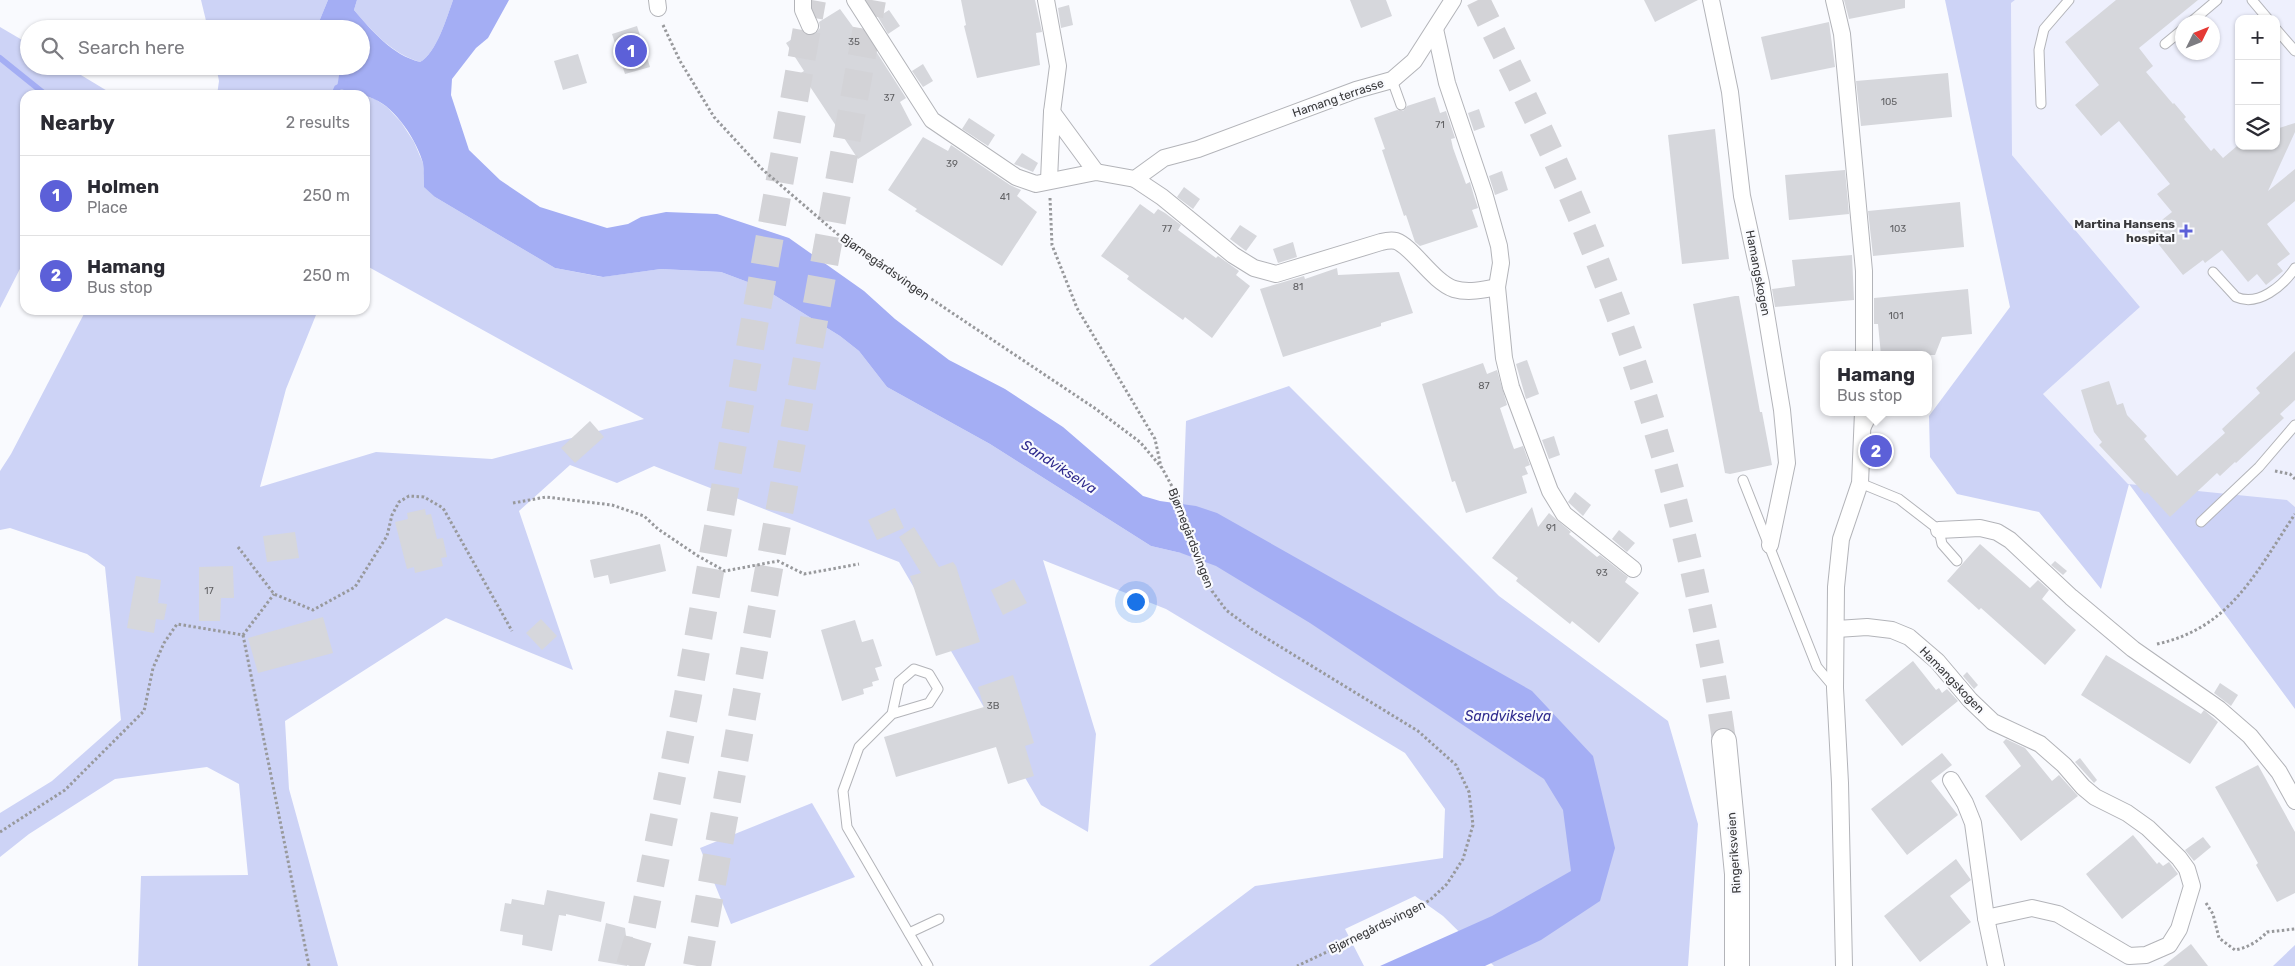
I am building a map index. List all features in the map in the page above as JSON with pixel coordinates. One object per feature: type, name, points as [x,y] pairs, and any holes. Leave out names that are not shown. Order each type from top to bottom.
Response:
[{"type":"main road","name":"Ringeriksveien","points":[[1724,741],[1737,874],[1737,966]]},
{"type":"street","points":[[803,0],[803,10],[810,26]]},
{"type":"street","points":[[855,0],[932,120],[1016,177],[1036,184],[1096,172],[1135,179],[1162,198],[1234,256],[1254,268],[1276,274],[1381,242],[1396,240],[1424,268],[1452,288],[1468,291],[1497,287]]},
{"type":"street","points":[[1046,0],[1058,66],[1052,112],[1049,180]]},
{"type":"street","name":"Hamang terrasse","points":[[1135,179],[1164,158],[1198,149],[1356,90],[1392,80],[1414,60],[1453,0]]},
{"type":"street","name":"Hamangskogen","points":[[1711,0],[1730,92],[1742,196],[1761,283],[1782,410],[1787,463],[1770,545]]},
{"type":"street","points":[[1834,0],[1842,34],[1864,271],[1864,351]]},
{"type":"street","points":[[1435,29],[1447,83],[1484,193],[1499,246],[1501,263],[1497,287],[1504,358],[1512,387],[1550,491],[1564,514],[1633,570]]},
{"type":"street","points":[[1052,112],[1096,172]]},
{"type":"street","points":[[1844,966],[1840,783],[1835,688],[1836,587],[1841,540],[1860,483],[1863,416]]},
{"type":"street","points":[[1939,530],[1980,528],[1997,532],[2010,540],[2071,597],[2125,642],[2219,709],[2250,736],[2279,772],[2295,801]]},
{"type":"street","name":"Hamangskogen","points":[[1837,629],[1867,627],[1892,630],[1909,636],[1936,661],[1970,700],[1993,722],[2040,744],[2064,765],[2083,787],[2095,797],[2126,813],[2148,828],[2187,869],[2191,889]]},
{"type":"street","points":[[1951,780],[1965,803],[1973,823],[1986,918],[1996,966]]},
{"type":"street","points":[[1986,918],[2032,908],[2058,914],[2129,956],[2146,955],[2169,945],[2179,929],[2191,889]]},
{"type":"lane","points":[[2041,104],[2039,50],[2044,28],[2069,0]]},
{"type":"lane","points":[[2199,15],[2217,0]]},
{"type":"lane","points":[[2252,0],[2265,15]]},
{"type":"lane","points":[[2280,34],[2295,51]]},
{"type":"lane","points":[[2165,44],[2175,36]]},
{"type":"lane","points":[[1392,80],[1401,104]]},
{"type":"lane","points":[[2213,272],[2236,297],[2253,300],[2273,291],[2295,268]]},
{"type":"lane","points":[[1863,435],[1872,416]]},
{"type":"lane","points":[[2201,522],[2259,467],[2295,425]]},
{"type":"lane","points":[[1743,480],[1817,667],[1835,688]]},
{"type":"lane","points":[[1860,483],[1898,499],[1939,530],[1942,544],[1957,561]]},
{"type":"lane","points":[[892,714],[899,682],[914,670],[929,674],[938,689],[929,703],[892,714],[859,747],[843,792],[848,827],[928,966]]},
{"type":"lane","points":[[909,933],[939,919]]},
{"type":"path","name":"Bjørnegårdsvingen","points":[[658,4],[663,26],[680,62],[714,117],[762,169],[849,244],[1096,409],[1140,442],[1162,468],[1180,501],[1200,563],[1212,591],[1226,610],[1253,630],[1418,731],[1456,765],[1469,792],[1473,826],[1463,859],[1447,884],[1430,900],[1397,919],[1297,966]]},
{"type":"path","points":[[1049,180],[1052,245],[1077,308],[1155,439],[1162,468]]},
{"type":"path","points":[[2259,467],[2290,474],[2295,479]]},
{"type":"path","points":[[238,546],[274,594],[313,610],[355,587],[387,536],[392,515],[399,502],[409,496],[424,497],[443,508],[512,631]]},
{"type":"path","points":[[513,503],[546,498],[612,505],[644,516],[674,540],[724,571],[778,561],[804,574],[859,564]]},
{"type":"path","points":[[2176,640],[2210,623],[2240,596],[2295,514]]},
{"type":"path","points":[[274,594],[243,634],[309,966]]},
{"type":"path","points":[[0,832],[64,790],[144,711],[154,668],[164,643],[176,624],[243,634]]},
{"type":"path","points":[[2191,889],[2199,893],[2213,914],[2219,938],[2235,950],[2243,949],[2262,938],[2267,932],[2295,929]]},
{"type":"shaded area","points":[[201,0],[328,0],[320,20],[206,20]]},
{"type":"shaded area","points":[[357,0],[453,0],[436,43],[426,58],[420,62],[400,53],[383,41],[370,28],[370,20],[363,20],[354,10]]},
{"type":"shaded area","points":[[1945,0],[2015,0],[2011,3],[2012,155],[2140,307],[2043,394],[2129,484],[2101,589],[2039,512],[1957,494],[1930,457],[1929,416],[1932,416],[1932,412],[2010,307]]},
{"type":"shaded area","name":"Martina Hansens hospital","points":[[2015,0],[2295,0],[2295,507],[2287,500],[2193,537],[2128,484],[2043,394],[2140,307],[2012,155],[2011,3]]},
{"type":"shaded area","points":[[0,27],[20,39],[20,75],[81,75],[106,90],[20,90],[20,269],[0,308]]},
{"type":"shaded area","points":[[218,75],[339,75],[338,88],[345,90],[218,90]]},
{"type":"shaded area","points":[[370,98],[387,107],[401,122],[414,142],[423,163],[424,173],[435,197],[555,268],[602,277],[661,269],[721,272],[761,287],[840,336],[859,351],[887,387],[990,444],[1151,546],[1181,553],[1186,421],[1289,386],[1499,596],[1668,721],[1698,824],[1688,966],[1494,966],[1443,916],[1415,896],[1345,929],[1364,966],[1149,966],[1255,886],[1443,858],[1445,809],[1405,753],[1166,609],[1043,560],[1096,734],[1088,832],[1041,805],[899,562],[654,466],[617,483],[570,465],[519,511],[573,670],[446,618],[285,721],[289,789],[338,966],[138,966],[141,876],[248,875],[239,784],[207,767],[115,779],[29,834],[0,857],[0,813],[52,781],[121,720],[105,567],[87,554],[10,528],[0,530],[0,471],[11,454],[83,315],[316,315],[286,389],[260,487],[376,452],[492,459],[644,419],[370,268]]},
{"type":"shaded area","points":[[2129,484],[2287,500],[2295,507],[2295,709]]},
{"type":"shaded area","points":[[812,803],[855,877],[731,924],[700,848]]},
{"type":"shaded area","points":[[2295,945],[2295,966],[2273,966]]},
{"type":"water","name":"Sandvikselva","points":[[328,0],[357,0],[354,10],[363,20],[320,20]]},
{"type":"water","name":"Sandvikselva","points":[[453,0],[509,0],[488,38],[476,48],[452,79],[451,95],[469,150],[500,180],[540,207],[607,228],[628,224],[641,217],[666,212],[717,214],[789,238],[864,291],[895,319],[949,360],[1005,389],[1063,427],[1143,496],[1160,501],[1196,506],[1217,513],[1532,691],[1593,756],[1615,848],[1600,901],[1541,940],[1485,966],[1380,966],[1492,916],[1571,871],[1563,810],[1544,779],[1310,623],[1216,566],[1181,553],[1151,546],[990,444],[887,387],[859,351],[840,336],[761,287],[721,272],[661,269],[603,277],[555,268],[435,197],[424,187],[423,163],[420,154],[411,135],[398,117],[382,103],[370,97],[370,90],[345,90],[337,88],[339,75],[370,75],[370,28],[400,54],[420,62],[426,58],[436,43]]},
{"type":"building","points":[[961,0],[1035,0],[1042,32],[1036,33],[1040,65],[977,78],[964,26],[966,25]]},
{"type":"building","points":[[1350,0],[1386,0],[1392,16],[1361,28]]},
{"type":"building","points":[[1644,0],[1698,0],[1655,22]]},
{"type":"building","points":[[1844,0],[1905,0],[1905,8],[1849,19]]},
{"type":"building","points":[[2116,0],[2198,0],[2180,15],[2175,15],[2175,19],[2139,48],[2153,66],[2146,72],[2186,117],[2184,119],[2211,151],[2214,148],[2223,158],[2235,148],[2235,150],[2280,150],[2280,128],[2295,123],[2295,132],[2268,191],[2295,169],[2295,201],[2267,224],[2290,254],[2277,264],[2283,271],[2266,285],[2257,274],[2248,282],[2222,250],[2205,263],[2203,260],[2183,275],[2148,231],[2172,212],[2157,194],[2170,184],[2119,121],[2101,136],[2075,105],[2099,85],[2065,42]]},
{"type":"building","points":[[1069,5],[1073,25],[1061,28],[1058,8]]},
{"type":"building","points":[[840,9],[856,31],[861,28],[906,98],[900,102],[912,125],[858,159],[801,73],[804,71],[786,43],[803,32],[808,36],[814,35],[820,28],[819,22]]},
{"type":"building","points":[[889,10],[900,26],[888,34],[878,17]]},
{"type":"building","points":[[1829,22],[1835,67],[1771,80],[1761,37]]},
{"type":"building","points":[[637,26],[650,67],[625,74],[612,34]]},
{"type":"building","points":[[578,54],[587,83],[563,90],[554,61]]},
{"type":"building","points":[[923,64],[933,81],[923,87],[912,71]]},
{"type":"building","points":[[1948,73],[1952,117],[1861,126],[1856,81]]},
{"type":"building","points":[[1435,97],[1440,113],[1446,111],[1455,138],[1451,139],[1453,148],[1466,184],[1470,182],[1478,208],[1472,210],[1478,227],[1420,246],[1415,242],[1406,215],[1404,216],[1382,150],[1385,149],[1374,118],[1397,110],[1403,111],[1407,106]]},
{"type":"building","points":[[1479,109],[1485,127],[1474,131],[1468,113]]},
{"type":"building","points":[[969,118],[995,135],[988,146],[962,129]]},
{"type":"building","points":[[1715,129],[1729,259],[1682,264],[1668,135]]},
{"type":"building","points":[[923,137],[948,151],[951,145],[1010,185],[1021,190],[1017,196],[1037,212],[1002,266],[915,211],[917,209],[888,190]]},
{"type":"building","points":[[1022,153],[1038,163],[1033,172],[1014,164]]},
{"type":"building","points":[[1845,170],[1849,214],[1789,220],[1785,175]]},
{"type":"building","points":[[1502,171],[1508,190],[1495,195],[1489,176]]},
{"type":"building","points":[[1184,187],[1200,199],[1193,209],[1177,197]]},
{"type":"building","points":[[1960,202],[1964,247],[1873,256],[1868,211]]},
{"type":"building","points":[[1140,204],[1154,214],[1158,209],[1165,213],[1181,225],[1178,230],[1216,258],[1218,256],[1239,271],[1236,275],[1250,286],[1212,338],[1185,317],[1183,320],[1143,291],[1127,279],[1129,276],[1101,256]]},
{"type":"building","points":[[1240,225],[1257,236],[1246,251],[1230,239]]},
{"type":"building","points":[[1293,242],[1297,257],[1278,263],[1273,249]]},
{"type":"building","points":[[1852,255],[1854,300],[1775,307],[1772,289],[1795,286],[1792,260]]},
{"type":"building","points":[[1337,268],[1338,275],[1399,272],[1413,313],[1381,323],[1381,326],[1283,357],[1260,289],[1304,276],[1305,279]]},
{"type":"building","points":[[1968,289],[1972,334],[1942,337],[1935,355],[1932,355],[1932,351],[1881,351],[1878,324],[1874,324],[1874,298]]},
{"type":"building","points":[[1739,296],[1760,412],[1762,412],[1772,465],[1730,474],[1725,473],[1693,304]]},
{"type":"building","points":[[2295,351],[2295,400],[2280,414],[2284,418],[2236,463],[2220,476],[2217,473],[2170,517],[2147,492],[2145,494],[2099,445],[2102,442],[2094,432],[2081,390],[2109,381],[2117,405],[2123,403],[2127,415],[2147,436],[2144,439],[2177,476],[2225,433],[2222,429],[2260,393],[2256,388]]},
{"type":"building","points":[[1527,360],[1539,394],[1526,399],[1516,364]]},
{"type":"building","points":[[1483,363],[1487,374],[1497,370],[1507,405],[1500,408],[1511,441],[1514,449],[1523,446],[1530,465],[1525,467],[1528,474],[1522,476],[1527,493],[1466,513],[1455,481],[1452,482],[1422,384]]},
{"type":"building","points":[[590,421],[604,437],[575,463],[561,448]]},
{"type":"building","points":[[1554,436],[1560,455],[1549,459],[1542,440]]},
{"type":"building","points":[[1575,492],[1591,505],[1583,516],[1568,502]]},
{"type":"building","points":[[1532,507],[1538,527],[1549,513],[1571,532],[1569,534],[1597,557],[1600,555],[1628,577],[1625,582],[1639,593],[1599,643],[1572,621],[1570,624],[1516,581],[1518,578],[1492,558]]},
{"type":"building","points":[[895,508],[904,528],[877,540],[868,520]]},
{"type":"building","points":[[425,509],[426,515],[431,514],[437,539],[443,538],[447,557],[441,558],[443,566],[415,573],[414,567],[407,569],[395,522],[408,519],[407,513]]},
{"type":"building","points":[[914,527],[939,567],[953,562],[956,566],[980,642],[936,656],[910,576],[921,573],[899,537]]},
{"type":"building","points":[[1619,530],[1635,543],[1627,552],[1612,539]]},
{"type":"building","points":[[295,532],[299,558],[267,562],[263,536]]},
{"type":"building","points":[[660,544],[666,571],[610,584],[608,575],[594,578],[590,560]]},
{"type":"building","points":[[1980,544],[2030,588],[2038,580],[2049,590],[2042,599],[2076,630],[2045,665],[1981,608],[1979,610],[1947,581]]},
{"type":"building","points":[[2055,561],[2067,571],[2063,575],[2051,565]]},
{"type":"building","points":[[233,566],[234,598],[221,598],[220,621],[199,621],[199,567]]},
{"type":"building","points":[[136,576],[161,580],[158,603],[167,604],[164,620],[156,619],[154,633],[127,628]]},
{"type":"building","points":[[1014,579],[1027,603],[1003,615],[991,590]]},
{"type":"building","points":[[323,617],[333,653],[258,673],[248,638]]},
{"type":"building","points":[[541,619],[557,636],[542,650],[526,633]]},
{"type":"building","points":[[855,620],[862,642],[873,639],[882,666],[875,668],[879,680],[872,682],[873,686],[863,689],[864,694],[842,701],[821,630]]},
{"type":"building","points":[[2106,655],[2201,714],[2204,710],[2218,722],[2190,764],[2081,695]]},
{"type":"building","points":[[1913,661],[1936,690],[1939,688],[1942,693],[1947,689],[1958,701],[1902,746],[1865,700]]},
{"type":"building","points":[[1967,672],[1978,685],[1974,689],[1963,676]]},
{"type":"building","points":[[1013,675],[1034,743],[1025,746],[1034,776],[1008,784],[996,747],[896,777],[884,737],[984,707],[978,687]]},
{"type":"building","points":[[2220,683],[2238,695],[2231,706],[2214,693]]},
{"type":"building","points":[[2006,739],[2025,748],[2052,781],[2059,775],[2078,796],[2021,841],[1985,796],[2021,766],[2003,742]]},
{"type":"building","points":[[1942,753],[1952,765],[1931,781],[1958,815],[1907,855],[1871,809]]},
{"type":"building","points":[[2080,758],[2097,780],[2094,783],[2075,762]]},
{"type":"building","points":[[2258,765],[2295,832],[2295,893],[2277,902],[2256,865],[2258,863],[2215,787]]},
{"type":"building","points":[[2133,835],[2157,864],[2159,862],[2163,866],[2169,862],[2178,874],[2122,919],[2086,874]]},
{"type":"building","points":[[2203,837],[2211,847],[2194,861],[2185,850]]},
{"type":"building","points":[[1956,859],[1971,880],[1950,896],[1971,922],[1920,962],[1884,916]]},
{"type":"building","points":[[547,890],[605,902],[601,922],[566,914],[566,916],[559,915],[552,951],[522,945],[523,935],[500,931],[505,903],[511,904],[512,899],[544,905]]},
{"type":"building","points":[[606,923],[625,928],[626,936],[633,937],[627,966],[598,961]]},
{"type":"building","points":[[2191,944],[2208,966],[2163,966]]},
{"type":"waterway","points":[[0,58],[20,74]]},
{"type":"waterway","points":[[21,75],[40,90]]},
{"type":"waterway","points":[[336,90],[345,84]]},
{"type":"tunnel","points":[[630,966],[642,926],[687,701],[812,0]]},
{"type":"tunnel","points":[[697,966],[872,0]]},
{"type":"tunnel","points":[[1478,0],[1566,184],[1632,355],[1676,502],[1688,552],[1710,654],[1724,741]]},
{"type":"place","name":"Holmen","points":[[631,51]]},
{"type":"place","name":"Martina Hansens hospital","points":[[2186,231]]},
{"type":"place","name":"Hamang","points":[[1876,451]]}]
